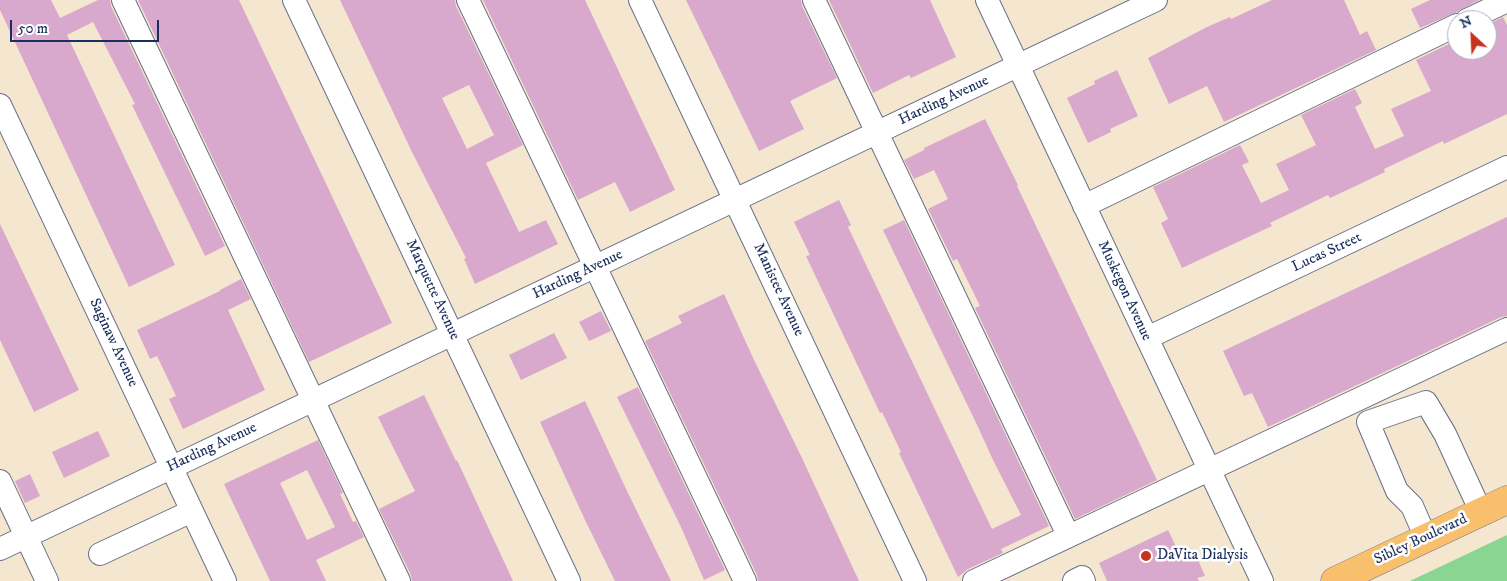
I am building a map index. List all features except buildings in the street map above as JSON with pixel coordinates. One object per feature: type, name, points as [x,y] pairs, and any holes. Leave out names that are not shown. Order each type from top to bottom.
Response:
[{"type":"main road","name":"Sibley Boulevard","points":[[1335,581],[1507,500]]},
{"type":"street","points":[[123,0],[399,581]]},
{"type":"street","name":"Marquette Avenue","points":[[294,0],[569,581]]},
{"type":"street","points":[[468,0],[745,581]]},
{"type":"street","name":"Manistee Avenue","points":[[640,0],[915,581]]},
{"type":"street","points":[[814,0],[1068,535]]},
{"type":"street","name":"Muskegon Avenue","points":[[987,0],[1262,581]]},
{"type":"street","name":"Harding Avenue","points":[[0,549],[1156,0]]},
{"type":"street","points":[[1488,10],[1507,1]]},
{"type":"street","points":[[1084,206],[1447,30]]},
{"type":"street","name":"Saginaw Avenue","points":[[0,105],[225,581]]},
{"type":"street","name":"Lucas Street","points":[[1147,338],[1507,167]]},
{"type":"street","points":[[974,581],[1507,329]]},
{"type":"street","points":[[1426,538],[1412,506],[1397,491],[1368,422],[1426,402],[1445,434],[1481,512]]},
{"type":"street","points":[[0,481],[47,581]]},
{"type":"street","points":[[100,554],[192,511]]},
{"type":"street","points":[[1074,581],[1082,577],[1084,581]]},
{"type":"green space","points":[[1507,535],[1507,581],[1410,581]]},
{"type":"place","name":"DaVita Dialysis","points":[[1146,556]]}]
